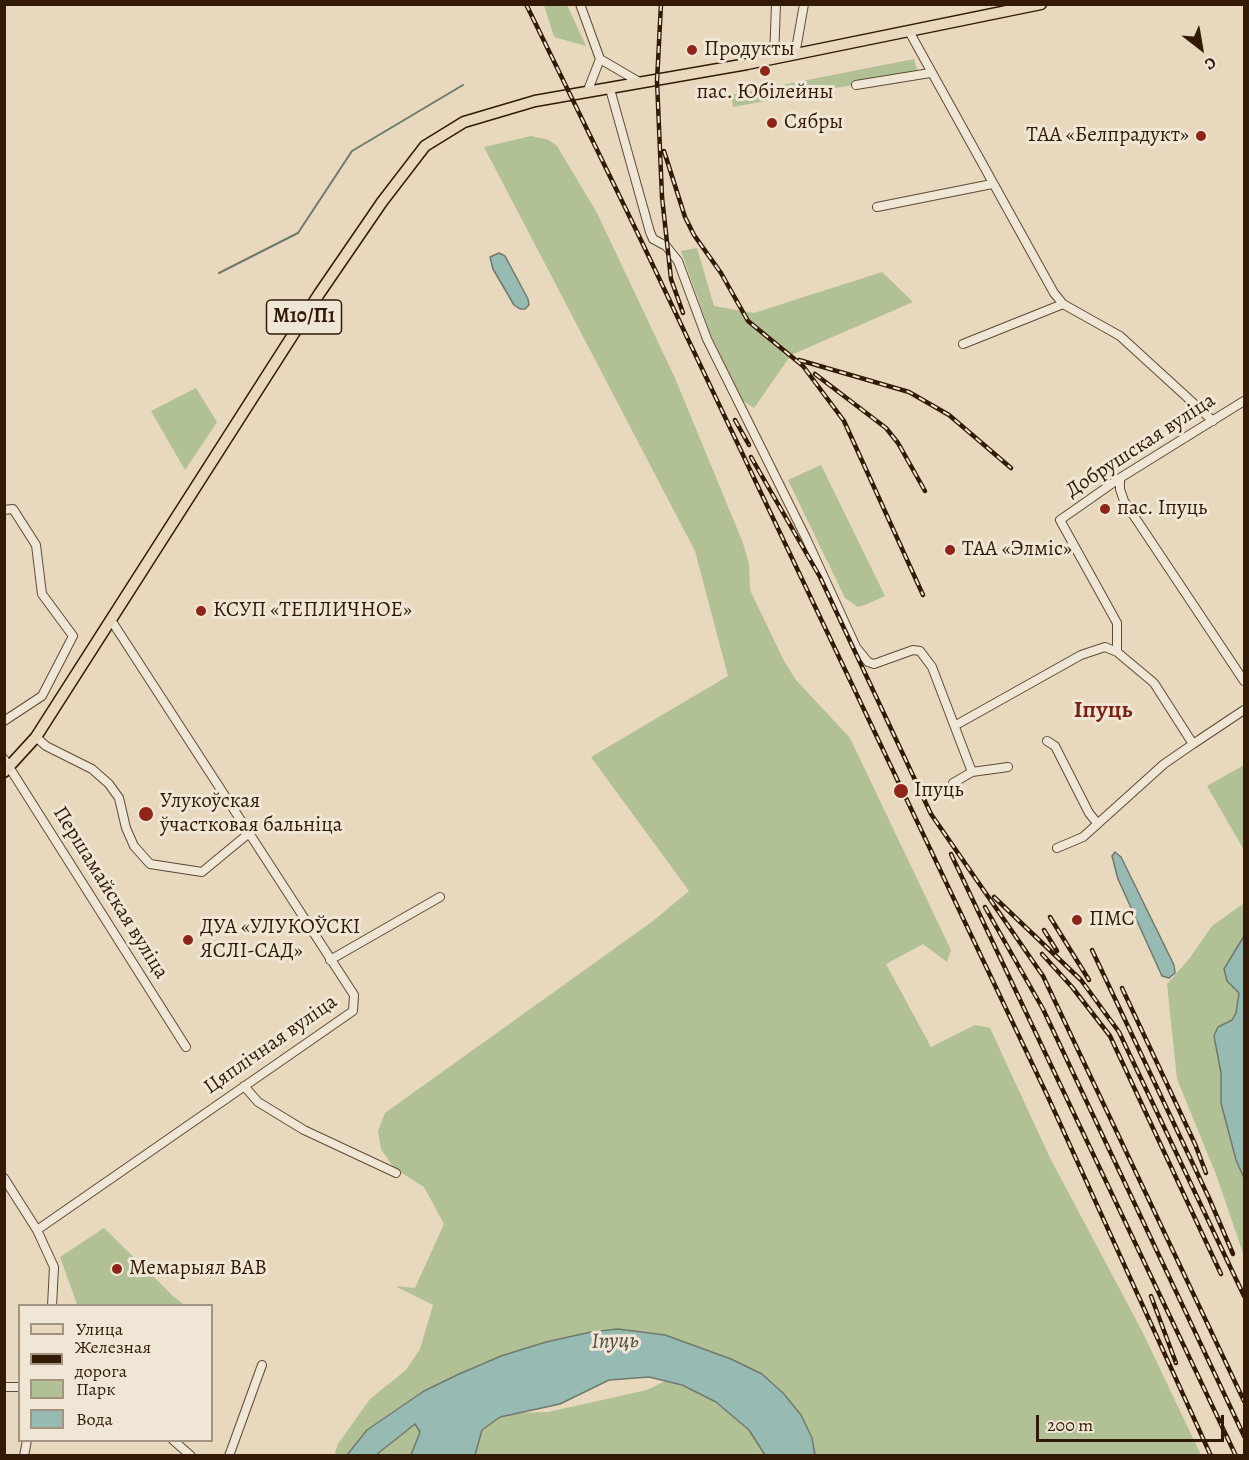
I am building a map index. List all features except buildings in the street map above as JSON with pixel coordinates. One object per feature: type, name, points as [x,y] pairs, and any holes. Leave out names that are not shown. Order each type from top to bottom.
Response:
[{"type":"main road","name":"М10/П1","points":[[6,766],[36,737],[319,294],[381,202],[426,146],[445,132],[482,115],[588,90],[641,84],[774,59],[910,33],[1010,8],[1041,4]]},
{"type":"street","points":[[580,4],[600,59],[641,84]]},
{"type":"street","points":[[774,59],[776,4]]},
{"type":"street","points":[[795,55],[804,4]]},
{"type":"street","points":[[910,33],[930,73],[1054,293],[1063,304],[1120,336],[1213,420]]},
{"type":"street","points":[[588,90],[600,59]]},
{"type":"street","points":[[856,85],[930,73]]},
{"type":"street","points":[[610,89],[653,239],[666,246],[678,261],[707,339],[806,538],[856,647],[868,662],[874,664],[913,650],[920,651],[932,667],[956,724],[957,736],[972,772]]},
{"type":"street","points":[[877,207],[992,184]]},
{"type":"street","points":[[963,344],[1063,304]]},
{"type":"street","name":"Добрушская вуліца","points":[[1117,652],[1117,623],[1060,519],[1120,478],[1245,401]]},
{"type":"street","points":[[1120,478],[1120,489],[1124,501],[1245,681]]},
{"type":"street","points":[[4,510],[13,509],[36,545],[42,594],[73,636],[42,696],[4,721]]},
{"type":"street","name":"Цяплічная вуліца","points":[[37,1230],[353,1011],[354,995],[111,620]]},
{"type":"street","points":[[956,724],[1089,651],[1105,647],[1117,652],[1155,682],[1193,744]]},
{"type":"street","points":[[1057,848],[1083,837],[1164,764],[1245,711]]},
{"type":"street","points":[[36,737],[46,746],[92,769],[109,784],[119,798],[126,828],[134,846],[150,864],[202,872],[248,834]]},
{"type":"street","points":[[1047,741],[1055,746],[1089,813],[1098,824]]},
{"type":"street","name":"Першамайская вуліца","points":[[6,766],[186,1047]]},
{"type":"street","points":[[953,783],[972,772],[1008,767]]},
{"type":"street","points":[[330,960],[440,897]]},
{"type":"street","points":[[244,1086],[258,1102],[304,1130],[396,1173]]},
{"type":"street","points":[[5,1181],[37,1230],[55,1274],[52,1304]]},
{"type":"street","points":[[229,1455],[262,1365]]},
{"type":"street","points":[[175,1442],[191,1455]]},
{"type":"green space","points":[[544,5],[567,5],[586,46],[554,37]]},
{"type":"green space","points":[[914,59],[918,73],[733,107],[731,95]]},
{"type":"green space","points":[[531,136],[549,140],[557,146],[597,213],[675,378],[743,543],[749,564],[750,590],[784,661],[796,680],[850,738],[951,950],[947,962],[923,944],[886,964],[931,1047],[975,1025],[990,1028],[1050,1158],[1142,1331],[1201,1455],[815,1455],[801,1415],[784,1394],[762,1374],[731,1359],[665,1335],[618,1329],[591,1332],[546,1342],[482,1363],[424,1391],[361,1436],[347,1455],[334,1456],[338,1444],[370,1399],[406,1370],[420,1349],[433,1305],[395,1286],[415,1288],[444,1224],[424,1187],[394,1168],[381,1149],[378,1131],[385,1113],[653,921],[689,891],[591,757],[728,676],[695,551],[484,147]]},
{"type":"green space","points":[[697,248],[714,306],[754,313],[882,272],[913,302],[791,355],[754,408],[743,401],[711,335],[681,251]]},
{"type":"green space","points":[[196,388],[217,422],[185,470],[151,411]]},
{"type":"green space","points":[[821,465],[885,596],[858,607],[845,598],[788,480]]},
{"type":"green space","points":[[1244,765],[1244,850],[1207,786]]},
{"type":"green space","points":[[1244,903],[1244,1256],[1217,1177],[1177,1079],[1167,984],[1189,959],[1212,926]]},
{"type":"green space","points":[[104,1228],[183,1304],[77,1304],[60,1257]]},
{"type":"green space","points":[[667,1380],[699,1393],[726,1409],[749,1430],[765,1455],[475,1456],[482,1430],[500,1417],[515,1413],[548,1412],[647,1390]]},
{"type":"green space","points":[[415,1424],[420,1432],[411,1455],[376,1456]]},
{"type":"water","points":[[499,253],[505,256],[528,299],[529,305],[525,309],[514,305],[493,269],[490,257]]},
{"type":"water","points":[[1115,852],[1121,857],[1174,965],[1175,973],[1169,978],[1162,976],[1118,879],[1112,856]]},
{"type":"water","points":[[1244,936],[1244,1178],[1236,1160],[1221,1103],[1221,1073],[1214,1036],[1218,1027],[1232,1020],[1236,1013],[1239,993],[1227,981],[1224,969]]},
{"type":"water","points":[[618,1329],[665,1335],[731,1359],[762,1374],[784,1394],[801,1415],[812,1438],[815,1455],[765,1455],[749,1430],[716,1402],[682,1385],[649,1377],[609,1380],[560,1404],[500,1417],[482,1430],[475,1455],[411,1455],[420,1432],[415,1424],[376,1455],[347,1455],[367,1430],[424,1391],[459,1374],[501,1356],[546,1342],[591,1332]]},
{"type":"waterway","points":[[219,273],[298,233],[352,151],[463,85]]},
{"type":"railway","points":[[526,4],[639,236],[1048,1097],[1211,1456]]},
{"type":"railway","points":[[661,4],[657,81],[662,197],[671,279],[683,313]]},
{"type":"railway","points":[[664,151],[685,217],[748,321],[803,366],[844,421],[923,595]]},
{"type":"railway","points":[[799,360],[909,392],[949,415],[1011,468]]},
{"type":"railway","points":[[815,374],[886,428],[898,443],[925,491]]},
{"type":"railway","points":[[735,420],[749,445]]},
{"type":"railway","points":[[751,457],[820,577],[931,814],[1043,976],[1244,1401]]},
{"type":"railway","points":[[951,854],[1236,1456]]},
{"type":"railway","points":[[994,897],[1081,980],[1119,1032],[1244,1296]]},
{"type":"railway","points":[[985,907],[1043,1009],[1244,1436]]},
{"type":"railway","points":[[1050,917],[1089,980]]},
{"type":"railway","points":[[1044,930],[1057,951]]},
{"type":"railway","points":[[1092,950],[1233,1254]]},
{"type":"railway","points":[[1042,954],[1072,987],[1110,1036],[1221,1274]]},
{"type":"railway","points":[[1122,988],[1195,1144],[1206,1173]]},
{"type":"railway","points":[[1151,1296],[1176,1363]]},
{"type":"place","name":"Продукты","points":[[692,50]]},
{"type":"place","name":"пас. Юбілейны","points":[[765,71]]},
{"type":"place","name":"Сябры","points":[[772,123]]},
{"type":"place","name":"ТАА «Белпрадукт»","points":[[1201,136]]},
{"type":"place","name":"пас. Іпуць","points":[[1105,509]]},
{"type":"place","name":"ТАА «Элміс»","points":[[950,550]]},
{"type":"place","name":"КСУП «ТЕПЛИЧНОЕ»","points":[[201,611]]},
{"type":"place","name":"Іпуць","points":[[901,791]]},
{"type":"place","name":"Улукоўская ўчастковая бальніца","points":[[146,814]]},
{"type":"place","name":"ПМС","points":[[1077,920]]},
{"type":"place","name":"ДУА «УЛУКОЎСКІ ЯСЛІ-САД»","points":[[188,940]]},
{"type":"place","name":"Мемарыял ВАВ","points":[[117,1269]]},
{"type":"district","name":"Іпуць","points":[[1103,711]]}]
